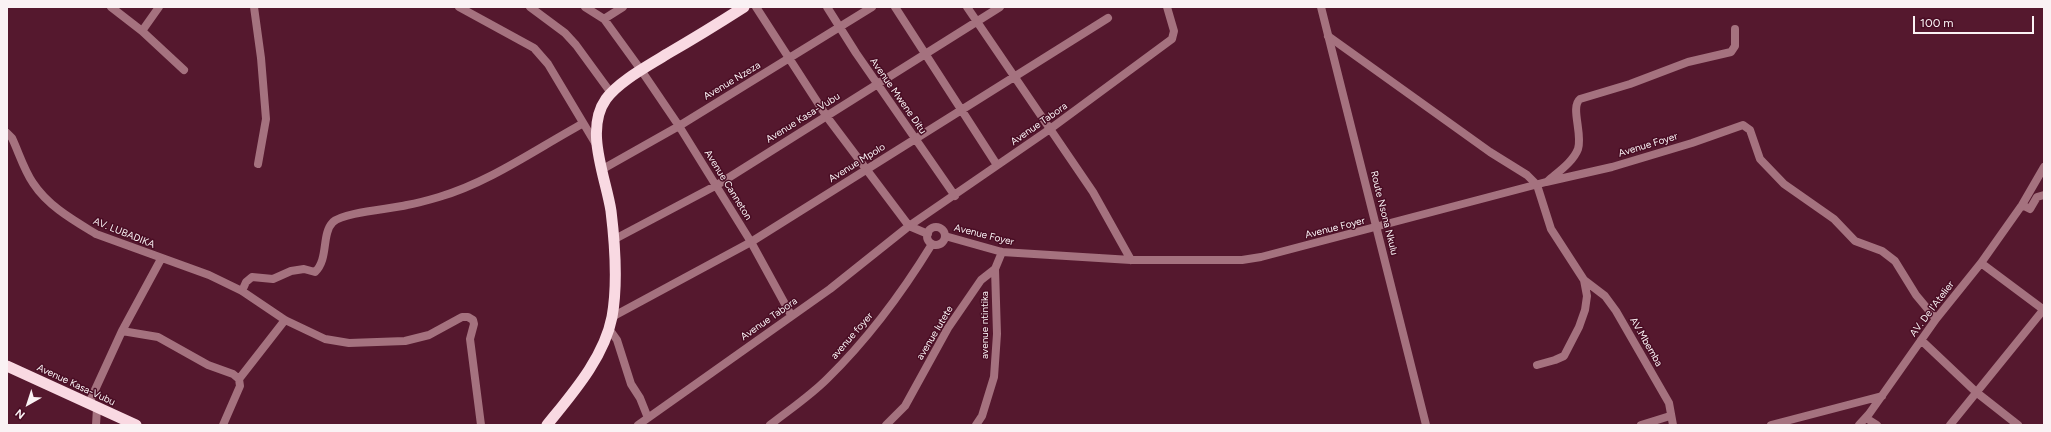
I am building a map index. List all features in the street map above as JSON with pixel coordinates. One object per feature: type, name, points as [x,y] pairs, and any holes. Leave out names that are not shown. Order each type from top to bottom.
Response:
[{"type":"highway","points":[[547,425],[594,360],[608,332],[612,316],[614,267],[611,210],[597,147],[599,114],[605,101],[611,93],[641,70],[744,7]]},
{"type":"highway","name":"Avenue Kasa-Vubu","points":[[7,366],[136,425]]},
{"type":"street","points":[[112,7],[142,31],[184,70]]},
{"type":"street","points":[[142,31],[159,7]]},
{"type":"street","points":[[254,7],[261,58],[266,119],[258,164]]},
{"type":"street","points":[[459,7],[534,48],[551,70],[597,147]]},
{"type":"street","points":[[530,7],[565,33],[576,45],[611,93]]},
{"type":"street","points":[[585,7],[604,19],[623,7]]},
{"type":"street","points":[[756,7],[827,117],[864,170],[909,226],[928,234]]},
{"type":"street","name":"Avenue Mwene Ditu","points":[[827,7],[878,85],[955,196]]},
{"type":"street","name":"Avenue Nzeza","points":[[601,170],[679,126],[872,7]]},
{"type":"street","points":[[895,7],[997,165]]},
{"type":"street","points":[[967,7],[1093,192],[1131,260]]},
{"type":"street","name":"Avenue Kasa-Vubu","points":[[613,240],[717,185],[926,55],[1000,7]]},
{"type":"street","name":"Avenue Tabora","points":[[638,425],[830,288],[909,226],[1050,130],[1172,39],[1174,31],[1167,7]]},
{"type":"street","name":"Route Nsona Nkulu","points":[[1320,7],[1426,425]]},
{"type":"street","name":"Avenue Mpolo","points":[[612,316],[751,242],[1108,18]]},
{"type":"street","name":"Avenue Canneton","points":[[604,19],[641,70],[717,185],[751,242],[791,315]]},
{"type":"street","points":[[1546,182],[1572,158],[1577,150],[1579,144],[1579,127],[1575,107],[1576,102],[1580,99],[1630,84],[1688,62],[1731,52],[1735,46],[1735,29]]},
{"type":"street","points":[[1328,36],[1490,152],[1527,176],[1537,185],[1551,229],[1584,280],[1587,296],[1585,310],[1570,346],[1564,356],[1537,365]]},
{"type":"street","points":[[242,291],[246,282],[252,277],[273,279],[291,271],[304,269],[315,272],[325,252],[330,228],[335,221],[354,215],[407,205],[462,190],[493,175],[582,124]]},
{"type":"street","name":"Avenue Foyer","points":[[945,236],[1002,252],[1131,260],[1242,260],[1261,257],[1377,228],[1546,182],[1612,167],[1692,143],[1743,125],[1750,130],[1760,158],[1784,184],[1834,220],[1854,241],[1882,251],[1895,261],[1916,295],[1936,319]]},
{"type":"street","name":"AV. LUBADIKA","points":[[7,133],[12,138],[32,182],[42,196],[96,234],[161,259],[209,275],[242,291],[284,320],[325,339],[349,342],[404,342],[429,335],[450,322],[468,317],[474,324],[470,339],[481,425]]},
{"type":"street","name":"AV. De l'Atelier","points":[[1859,425],[1882,396],[1936,319],[1981,263],[2022,205],[2044,167]]},
{"type":"street","points":[[2022,205],[2030,209],[2037,197],[2044,195]]},
{"type":"street","points":[[937,228],[943,230],[945,236],[941,244],[932,244],[928,240],[928,234],[931,229],[937,228]]},
{"type":"street","name":"avenue foyer","points":[[770,425],[826,380],[861,344],[913,275],[932,244]]},
{"type":"street","name":"avenue lutete","points":[[886,425],[905,406],[948,328],[981,280],[995,269],[1002,252]]},
{"type":"street","points":[[96,425],[93,406],[122,331],[161,259]]},
{"type":"street","points":[[1950,425],[2044,309],[1981,263]]},
{"type":"street","name":"avenue ntintika","points":[[977,425],[982,416],[994,377],[997,334],[995,269]]},
{"type":"street","name":"AV.Mbemba","points":[[1584,280],[1605,296],[1616,311],[1669,403],[1670,416],[1673,425]]},
{"type":"street","points":[[239,380],[284,320]]},
{"type":"street","points":[[122,331],[158,337],[208,365],[233,374],[239,380],[240,386],[223,425]]},
{"type":"street","points":[[608,332],[617,340],[630,380],[640,398],[648,418]]},
{"type":"street","points":[[1921,340],[1976,392],[2018,425]]},
{"type":"street","points":[[1771,425],[1882,396]]},
{"type":"street","points":[[1641,425],[1670,416]]},
{"type":"street","points":[[1866,418],[1877,425]]}]
